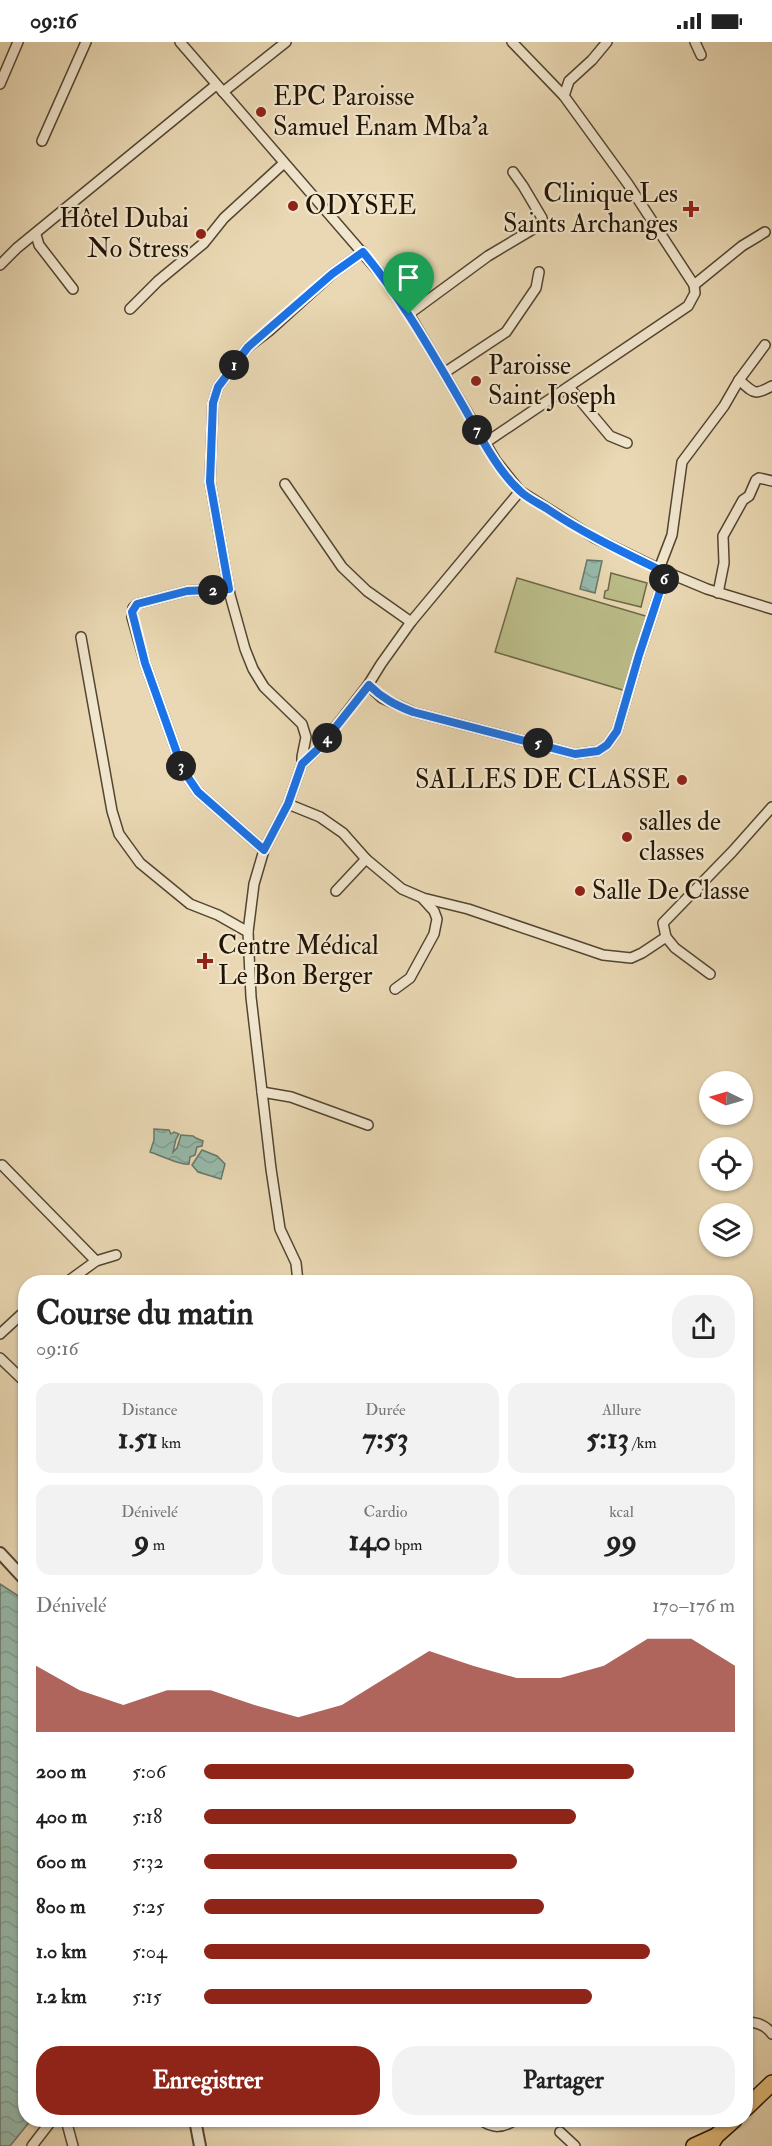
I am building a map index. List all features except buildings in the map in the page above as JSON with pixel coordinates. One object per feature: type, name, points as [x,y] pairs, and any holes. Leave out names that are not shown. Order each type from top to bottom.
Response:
[{"type":"highway","points":[[753,2101],[772,2083]]},
{"type":"highway","points":[[694,2146],[713,2141],[727,2127]]},
{"type":"street","points":[[0,84],[18,42]]},
{"type":"street","points":[[42,141],[86,42]]},
{"type":"street","points":[[0,265],[17,248],[220,88],[286,42]]},
{"type":"street","points":[[485,443],[688,306],[694,293],[694,285],[628,184],[564,96],[512,42]]},
{"type":"street","points":[[564,96],[569,81],[608,42]]},
{"type":"street","points":[[694,42],[701,55]]},
{"type":"street","points":[[187,44],[220,88],[385,279],[409,314],[485,443],[506,475],[520,491],[566,522],[663,571],[718,593],[772,609]]},
{"type":"street","points":[[130,309],[158,281],[204,243],[224,218],[284,163]]},
{"type":"street","points":[[409,314],[488,256],[540,225],[542,218],[513,172]]},
{"type":"street","points":[[694,285],[742,246],[765,232]]},
{"type":"street","points":[[36,235],[39,245],[73,289]]},
{"type":"street","points":[[297,1275],[296,1263],[280,1229],[251,997],[248,932],[254,884],[264,850],[288,804],[302,764],[305,731],[302,724],[264,687],[245,649],[229,589],[210,482],[213,403],[218,387],[248,347],[332,274],[363,252]]},
{"type":"street","points":[[444,373],[506,332],[536,288],[540,272]]},
{"type":"street","points":[[369,685],[382,698],[413,712],[575,754],[598,751],[607,745],[617,731],[663,571],[672,535],[682,462],[724,406],[739,380],[765,345]]},
{"type":"street","points":[[739,380],[753,393],[772,386]]},
{"type":"street","points":[[569,387],[610,436],[627,443]]},
{"type":"street","points":[[718,593],[724,563],[723,536],[743,500],[750,496],[756,480],[759,478],[772,481]]},
{"type":"street","points":[[285,484],[342,567],[367,591],[411,621]]},
{"type":"street","points":[[302,764],[320,747],[369,685],[411,621],[520,491]]},
{"type":"street","points":[[229,589],[187,591],[137,604],[133,608],[132,617],[145,663],[183,770],[198,792],[264,850]]},
{"type":"street","points":[[81,637],[112,811],[119,834],[140,864],[190,904],[218,915],[248,932]]},
{"type":"street","points":[[288,804],[320,817],[343,833],[366,859],[402,889],[423,898],[468,909],[603,955],[631,958],[666,937]]},
{"type":"street","points":[[710,974],[675,948],[666,937],[663,923],[772,807]]},
{"type":"street","points":[[336,891],[366,859]]},
{"type":"street","points":[[395,989],[410,978],[434,934],[437,919],[434,911],[423,898]]},
{"type":"street","points":[[262,1092],[291,1097],[368,1125]]},
{"type":"street","points":[[2,1165],[96,1262]]},
{"type":"street","points":[[77,1275],[96,1262],[116,1255]]},
{"type":"street","points":[[0,1334],[18,1317]]},
{"type":"street","points":[[0,1358],[18,1375]]},
{"type":"street","points":[[3,1559],[18,1573]]},
{"type":"street","points":[[753,2022],[765,2026],[772,2034]]},
{"type":"street","points":[[32,2146],[47,2127]]},
{"type":"street","points":[[68,2127],[73,2146]]},
{"type":"street","points":[[196,2127],[200,2146]]},
{"type":"street","points":[[560,2132],[575,2146]]},
{"type":"green space","points":[[611,573],[647,583],[641,607],[604,598]]},
{"type":"green space","points":[[517,578],[649,617],[626,691],[495,652]]},
{"type":"water","points":[[587,560],[602,561],[595,593],[580,589]]},
{"type":"water","points":[[154,1129],[169,1130],[171,1134],[174,1132],[179,1134],[173,1152],[177,1148],[181,1135],[193,1136],[203,1141],[202,1146],[197,1147],[195,1155],[190,1157],[189,1164],[176,1162],[150,1152],[154,1140]]},
{"type":"water","points":[[202,1150],[217,1156],[225,1164],[221,1179],[198,1172],[192,1165]]},
{"type":"water","points":[[0,1584],[18,1596],[18,2127],[25,2127],[10,2146],[0,2146]]},
{"type":"place","name":"EPC Paroisse Samuel Enam Mba’a","points":[[261,112]]},
{"type":"place","name":"ODYSEE","points":[[293,206]]},
{"type":"place","name":"Clinique Les Saints Archanges","points":[[691,209]]},
{"type":"place","name":"Hôtel Dubai No Stress","points":[[201,234]]},
{"type":"place","name":"Paroisse Saint Joseph","points":[[476,381]]},
{"type":"place","name":"SALLES DE CLASSE","points":[[682,780]]},
{"type":"place","name":"salles de classes","points":[[627,837]]},
{"type":"place","name":"Salle De Classe","points":[[580,891]]},
{"type":"place","name":"Centre Médical Le Bon Berger","points":[[205,961]]},
{"type":"route","points":[[363,252],[409,314],[496,461],[520,491],[566,522],[666,573],[639,655],[622,717],[617,731],[607,745],[598,751],[575,754],[448,722],[395,705],[382,698],[369,685],[320,747],[302,764],[288,804],[264,850],[198,792],[183,770],[145,663],[132,617],[133,608],[137,604],[187,591],[229,589],[210,482],[213,403],[218,387],[248,347],[332,274],[363,252]]}]
